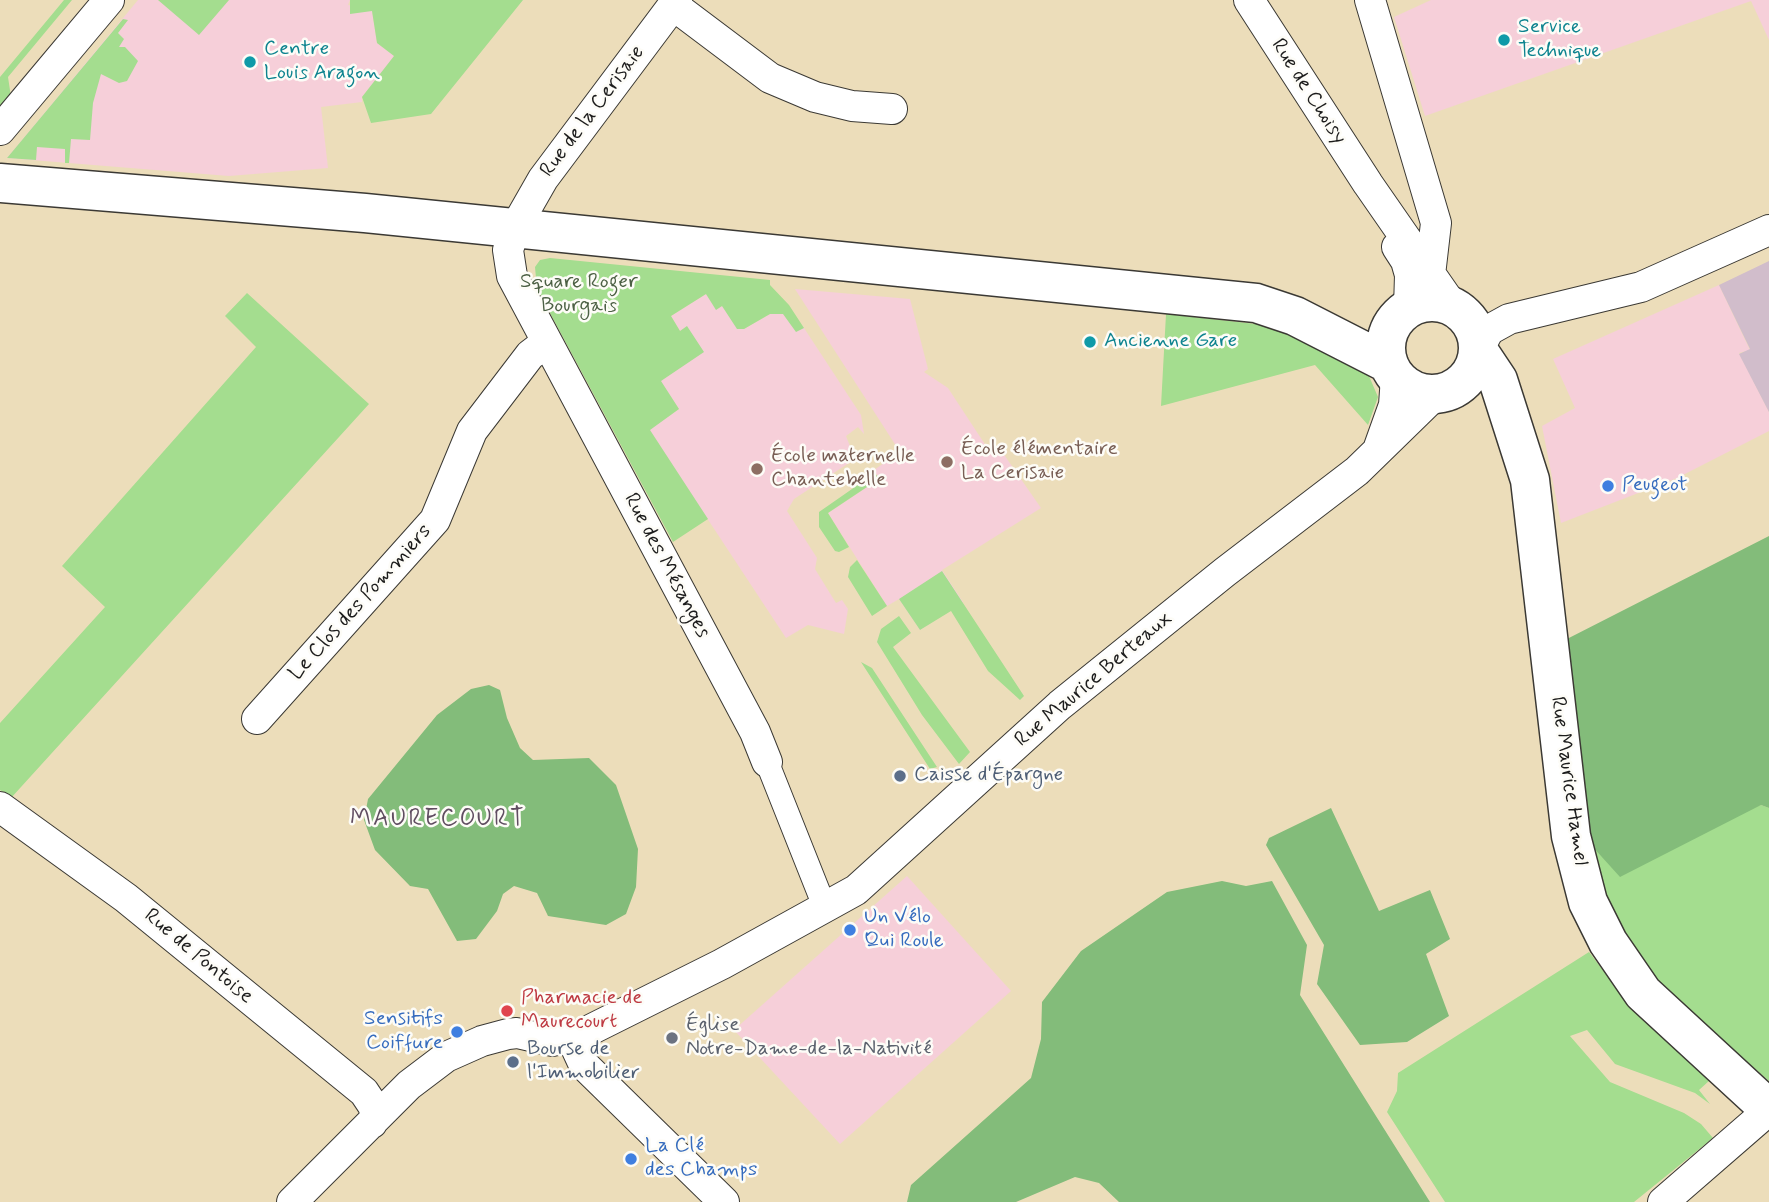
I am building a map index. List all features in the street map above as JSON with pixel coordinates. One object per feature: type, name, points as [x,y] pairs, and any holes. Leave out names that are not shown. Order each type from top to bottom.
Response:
[{"type":"main road","points":[[0,183],[515,229],[1247,302],[1273,306],[1295,316],[1392,370],[1413,390],[1446,390],[1474,367],[1478,350],[1471,324],[1459,311],[1428,302],[1402,314],[1356,325],[1295,316]]},
{"type":"main road","points":[[1392,370],[1387,340],[1402,314]]},
{"type":"main road","name":"Rue Maurice Hamel","points":[[1478,350],[1493,370],[1516,428],[1530,480],[1571,836],[1588,902],[1608,942],[1643,993],[1769,1110]]},
{"type":"main road","name":"Rue Maurice Hamel","points":[[1446,390],[1487,398],[1516,428]]},
{"type":"street","points":[[0,130],[109,0]]},
{"type":"street","name":"Rue de Choisy","points":[[1249,0],[1368,184],[1406,250],[1459,311]]},
{"type":"street","points":[[1370,0],[1437,231],[1430,275]]},
{"type":"street","points":[[675,3],[771,78],[827,100],[852,106],[892,108]]},
{"type":"street","name":"Rue de la Cerisaie","points":[[515,229],[543,179],[675,3]]},
{"type":"street","points":[[1406,250],[1433,217]]},
{"type":"street","name":"Rue des Mésanges","points":[[515,229],[508,250],[512,276],[755,732],[825,908]]},
{"type":"street","points":[[1478,350],[1489,330],[1509,319],[1651,284],[1769,230]]},
{"type":"street","name":"Rue de Choisy","points":[[1402,314],[1410,281],[1406,250]]},
{"type":"street","points":[[1459,311],[1509,319]]},
{"type":"street","name":"Le Clos des Pommiers","points":[[257,719],[435,520],[472,431],[530,355],[547,342]]},
{"type":"street","points":[[1376,455],[1394,405],[1392,370]]},
{"type":"street","name":"Rue Maurice Berteaux","points":[[584,1034],[825,908],[866,881],[1060,705],[1132,645],[1376,455],[1446,390]]},
{"type":"street","name":"Rue de Pontoise","points":[[0,807],[126,898],[350,1080],[370,1099],[375,1113],[372,1123]]},
{"type":"street","points":[[350,1080],[382,1087],[482,1041],[508,1034],[517,1033],[552,1041],[584,1034],[584,1065],[704,1194]]},
{"type":"street","points":[[292,1202],[409,1085],[446,1057]]},
{"type":"street","points":[[1663,1202],[1769,1110]]},
{"type":"shaded area","points":[[138,0],[350,0],[348,5],[372,10],[377,43],[395,56],[362,97],[362,102],[321,107],[328,168],[229,176],[7,158]]},
{"type":"shaded area","points":[[1431,0],[1769,0],[1769,40],[1751,1],[1425,116],[1394,17]]},
{"type":"shaded area","points":[[1769,261],[1769,412],[1739,354],[1750,349],[1719,285]]},
{"type":"shaded area","points":[[1719,285],[1750,350],[1739,353],[1769,412],[1769,431],[1677,478],[1561,523],[1542,426],[1575,408],[1553,359]]},
{"type":"shaded area","name":"École élémentaire La Cerisaie","points":[[795,289],[910,299],[928,369],[924,372],[948,388],[988,449],[980,456],[998,446],[1041,508],[942,570],[963,602],[920,630],[899,599],[887,606],[828,513],[879,479],[874,470],[900,452]]},
{"type":"shaded area","name":"École maternelle Chantebelle","points":[[706,294],[717,309],[722,306],[744,329],[770,314],[783,314],[804,328],[861,415],[864,434],[858,427],[846,436],[855,459],[794,499],[787,511],[817,558],[815,569],[836,603],[842,600],[848,609],[844,634],[808,625],[786,638],[649,430],[679,409],[660,381],[687,327],[680,331],[671,316]]},
{"type":"shaded area","points":[[907,876],[1011,991],[840,1144],[734,1030]]},
{"type":"green space","points":[[64,0],[72,0],[8,77],[11,97],[0,112],[0,77]]},
{"type":"green space","points":[[158,0],[229,0],[199,35]]},
{"type":"green space","points":[[350,0],[523,0],[431,114],[371,123],[362,97],[394,56],[377,43],[372,11],[350,14]]},
{"type":"green space","points":[[123,19],[128,20],[118,33],[124,39],[119,47],[125,47],[138,61],[127,81],[119,83],[101,74],[93,103],[90,140],[71,139],[69,163],[65,163],[65,149],[37,147],[36,160],[7,158]]},
{"type":"green space","name":"Square Roger Bourgais","points":[[550,258],[770,280],[770,285],[789,305],[804,328],[796,332],[783,314],[770,314],[744,329],[737,329],[722,306],[716,310],[706,294],[671,316],[680,331],[687,326],[704,352],[661,381],[679,409],[650,430],[708,519],[673,542],[537,289],[535,267],[540,260]]},
{"type":"green space","points":[[247,293],[369,404],[11,798],[0,790],[0,723],[105,607],[62,566],[256,347],[225,316]]},
{"type":"green space","points":[[1166,314],[1274,326],[1355,364],[1369,376],[1378,397],[1368,425],[1315,365],[1161,406]]},
{"type":"green space","points":[[875,473],[879,479],[828,513],[849,547],[835,551],[819,527],[819,512]]},
{"type":"green space","points":[[1769,536],[1769,808],[1761,805],[1620,877],[1592,846],[1563,641]]},
{"type":"green space","points":[[857,560],[887,606],[872,616],[848,577],[850,567]]},
{"type":"green space","points":[[942,571],[1024,696],[1020,700],[988,671],[951,611],[920,630],[899,599]]},
{"type":"green space","points":[[899,616],[911,633],[893,647],[970,752],[959,764],[922,715],[877,642],[881,629]]},
{"type":"green space","points":[[861,662],[872,668],[937,767],[930,769]]},
{"type":"green space","points":[[489,685],[500,690],[507,718],[520,748],[533,760],[589,758],[616,785],[638,849],[636,887],[626,914],[606,925],[548,916],[537,893],[514,886],[503,894],[497,911],[476,939],[457,941],[428,889],[410,886],[375,850],[364,820],[368,799],[437,715],[471,689]]},
{"type":"green space","points":[[1761,805],[1769,808],[1769,1081],[1659,985],[1616,929],[1592,846]]},
{"type":"green space","points":[[1331,808],[1379,911],[1430,890],[1450,939],[1426,954],[1449,1016],[1407,1042],[1360,1045],[1317,984],[1324,945],[1266,845],[1269,838]]},
{"type":"green space","points":[[1222,881],[1246,886],[1272,881],[1307,945],[1300,995],[1430,1202],[1119,1202],[1099,1183],[1075,1177],[1016,1202],[907,1202],[911,1185],[1031,1078],[1041,1039],[1042,1002],[1081,951],[1167,892]]},
{"type":"green space","points":[[1589,952],[1630,1005],[1709,1081],[1699,1090],[1710,1104],[1695,1093],[1615,1064],[1587,1030],[1570,1036],[1610,1082],[1684,1113],[1701,1124],[1713,1138],[1634,1202],[1445,1202],[1387,1112],[1397,1091],[1398,1073]]},
{"type":"place","name":"Service Technique","points":[[1504,40]]},
{"type":"place","name":"Centre Louis Aragon","points":[[250,62]]},
{"type":"place","name":"Ancienne Gare","points":[[1090,342]]},
{"type":"place","name":"École élémentaire La Cerisaie","points":[[947,462]]},
{"type":"place","name":"École maternelle Chantebelle","points":[[757,469]]},
{"type":"place","name":"Peugeot","points":[[1608,486]]},
{"type":"place","name":"Caisse d'Épargne","points":[[900,776]]},
{"type":"place","name":"Un Vélo Qui Roule","points":[[850,930]]},
{"type":"place","name":"Pharmacie de Maurecourt","points":[[507,1011]]},
{"type":"place","name":"Sensitifs Coiffure","points":[[457,1032]]},
{"type":"place","name":"Église Notre-Dame-de-la-Nativité","points":[[672,1038]]},
{"type":"place","name":"Bourse de l'Immobilier","points":[[513,1062]]},
{"type":"place","name":"La Clé des Champs","points":[[631,1159]]},
{"type":"district","name":"MAURECOURT","points":[[438,820]]}]
